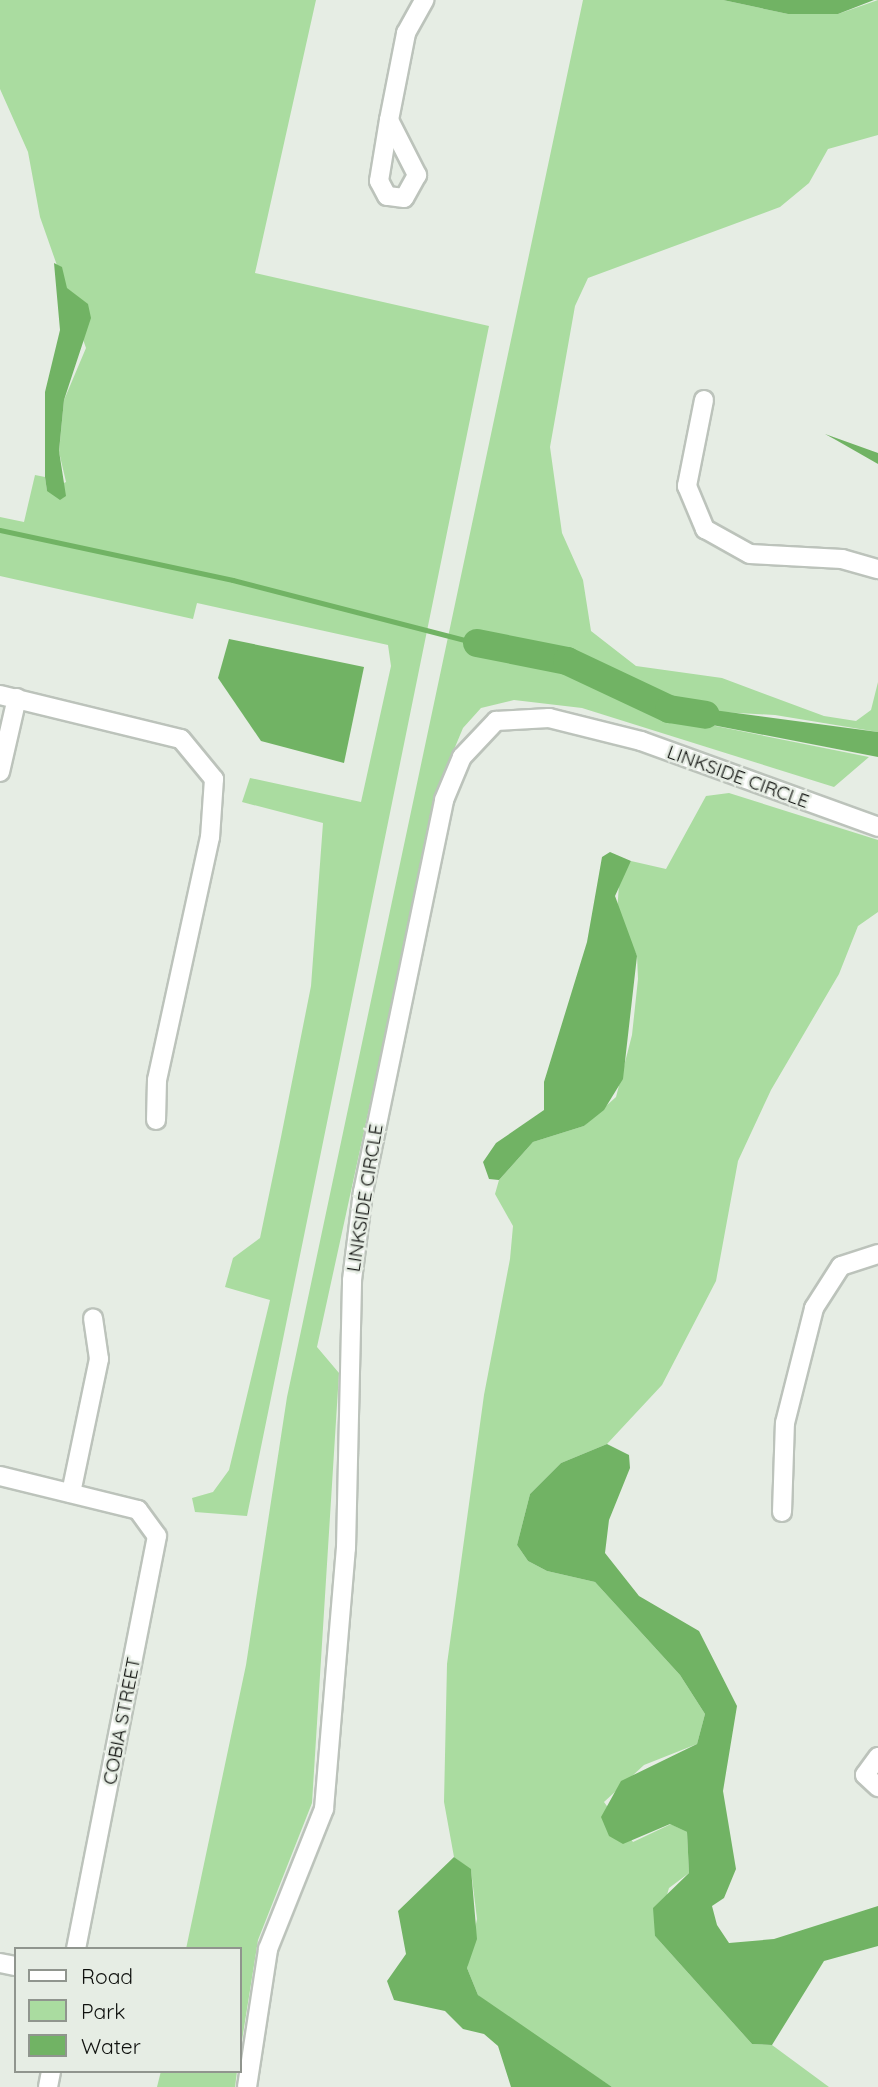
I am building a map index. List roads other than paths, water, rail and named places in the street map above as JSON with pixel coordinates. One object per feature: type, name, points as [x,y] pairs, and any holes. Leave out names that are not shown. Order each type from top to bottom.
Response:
[{"type":"street","points":[[389,120],[406,33],[424,0]]},
{"type":"street","points":[[704,400],[687,486],[705,529],[750,554],[842,559],[878,569]]},
{"type":"street","points":[[0,772],[8,696],[181,739],[214,779],[210,837],[157,1080],[156,1120]]},
{"type":"street","name":"LINKSIDE CIRCLE","points":[[247,2087],[268,1949],[324,1809],[346,1535],[352,1280],[363,1192],[444,800],[462,757],[496,721],[549,718],[641,741],[878,827]]},
{"type":"street","points":[[782,1512],[785,1423],[820,1292],[841,1266],[878,1254]]},
{"type":"street","points":[[0,1476],[71,1493],[99,1359],[93,1318]]},
{"type":"street","name":"COBIA STREET","points":[[71,1493],[128,1507],[148,1518],[157,1543],[76,1947]]},
{"type":"street","points":[[878,1757],[865,1775],[878,1787]]},
{"type":"water","points":[[723,0],[874,0],[838,14],[788,14]]},
{"type":"water","points":[[54,263],[62,267],[67,288],[88,304],[91,318],[64,400],[59,451],[66,496],[60,500],[47,491],[45,477],[45,392],[60,330]]},
{"type":"water","points":[[825,434],[878,453],[878,464],[836,440]]},
{"type":"water","points":[[229,639],[364,667],[344,763],[261,741],[218,678]]},
{"type":"water","points":[[676,705],[878,732],[878,757],[676,718],[669,709]]},
{"type":"water","points":[[610,852],[631,861],[615,896],[637,956],[623,1079],[604,1110],[584,1126],[533,1142],[499,1180],[489,1179],[483,1162],[496,1143],[544,1110],[544,1082],[587,942],[602,857]]},
{"type":"water","points":[[607,1444],[629,1455],[630,1468],[609,1520],[605,1553],[639,1596],[699,1631],[737,1706],[723,1791],[736,1869],[724,1898],[712,1906],[717,1925],[729,1943],[774,1939],[878,1906],[878,1946],[824,1961],[772,2045],[752,2044],[655,1936],[653,1908],[689,1873],[687,1832],[670,1824],[623,1844],[609,1836],[601,1817],[621,1781],[697,1744],[705,1714],[680,1675],[595,1582],[547,1571],[528,1561],[517,1545],[530,1494],[561,1463]]},
{"type":"water","points":[[454,1857],[471,1869],[477,1939],[467,1968],[478,1995],[612,2087],[511,2087],[498,2046],[484,2034],[463,2029],[445,2011],[394,2000],[387,1981],[406,1954],[398,1911]]},
{"type":"waterway","points":[[0,530],[233,580],[477,643]]},
{"type":"waterway","points":[[477,643],[567,661],[669,709],[706,715]]}]
